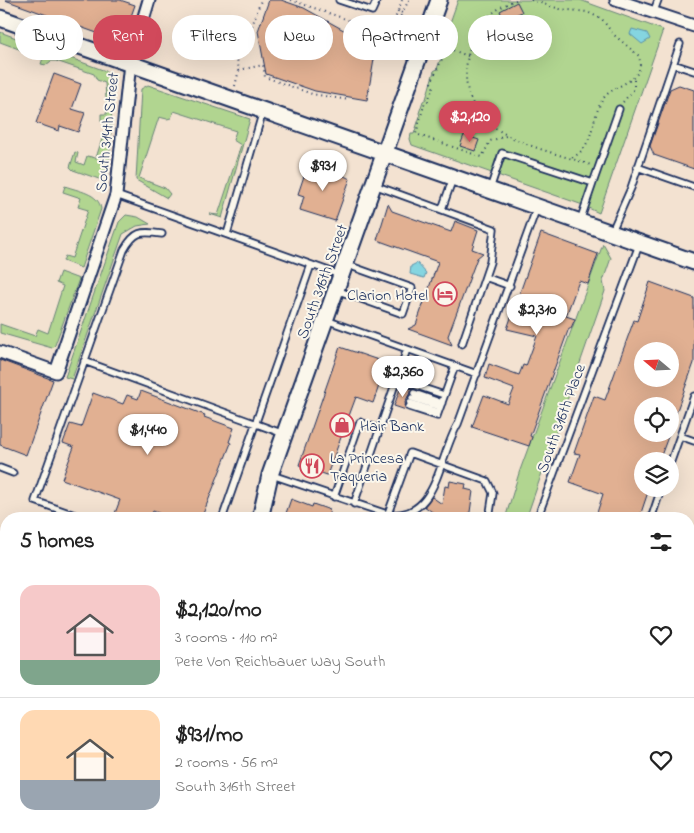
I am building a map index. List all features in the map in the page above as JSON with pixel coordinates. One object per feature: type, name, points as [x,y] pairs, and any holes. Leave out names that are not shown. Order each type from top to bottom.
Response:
[{"type":"street","name":"South 314th Street","points":[[0,352],[56,372],[116,195],[130,63],[149,0]]},
{"type":"street","name":"South 316th Street","points":[[262,512],[270,474],[439,0]]},
{"type":"street","points":[[616,0],[640,4],[653,14],[694,26]]},
{"type":"street","points":[[0,18],[385,155],[694,262]]},
{"type":"lane","points":[[339,0],[372,11],[377,0]]},
{"type":"lane","points":[[653,14],[658,0]]},
{"type":"lane","points":[[611,233],[631,188],[680,44]]},
{"type":"lane","points":[[673,64],[694,71]]},
{"type":"lane","points":[[580,222],[619,108]]},
{"type":"lane","points":[[227,234],[263,111]]},
{"type":"lane","points":[[489,191],[502,153],[593,183]]},
{"type":"lane","points":[[637,167],[694,187]]},
{"type":"lane","points":[[442,209],[453,178]]},
{"type":"lane","points":[[374,185],[494,229],[490,262],[462,344]]},
{"type":"lane","points":[[116,195],[341,276],[412,288],[403,314],[341,276]]},
{"type":"lane","points":[[411,512],[423,505],[432,490],[440,464],[510,286],[537,207]]},
{"type":"lane","points":[[66,512],[35,501],[84,361],[129,242],[134,235],[144,232],[162,234]]},
{"type":"lane","name":"South 316th Place","points":[[540,512],[640,243]]},
{"type":"lane","points":[[224,512],[311,265]]},
{"type":"lane","points":[[485,277],[510,286]]},
{"type":"lane","points":[[326,319],[477,374]]},
{"type":"lane","points":[[354,504],[379,429],[395,395],[396,379],[407,349]]},
{"type":"lane","points":[[84,361],[284,434]]},
{"type":"lane","points":[[439,410],[455,366]]},
{"type":"lane","points":[[396,379],[444,395]]},
{"type":"lane","points":[[674,452],[694,396]]},
{"type":"lane","points":[[439,410],[411,400],[439,410]]},
{"type":"lane","points":[[334,497],[360,422],[379,429]]},
{"type":"lane","points":[[680,436],[694,441]]},
{"type":"lane","points":[[389,512],[410,454],[490,483],[493,493],[490,512]]},
{"type":"lane","points":[[0,468],[13,472]]},
{"type":"lane","points":[[270,474],[374,512]]},
{"type":"lane","points":[[653,512],[658,497]]},
{"type":"path","points":[[234,86],[239,70],[235,47],[246,44],[261,0]]},
{"type":"path","points":[[291,0],[343,18]]},
{"type":"path","points":[[396,15],[402,0]]},
{"type":"path","points":[[398,11],[402,13],[409,0]]},
{"type":"path","points":[[490,15],[502,6],[516,0]]},
{"type":"path","points":[[531,0],[560,10],[587,12],[602,19],[614,34],[639,56],[640,66],[634,78],[634,89],[619,108]]},
{"type":"path","points":[[509,137],[494,138],[487,145],[482,157],[416,134],[425,102],[428,101],[433,87],[432,83],[435,73],[438,71],[447,48],[468,56],[467,85],[472,106],[485,122],[509,137],[598,168]]},
{"type":"path","points":[[239,70],[263,65],[265,77],[312,94],[349,100]]},
{"type":"path","points":[[570,158],[586,147],[597,107],[611,91],[634,78]]},
{"type":"green space","points":[[458,0],[580,0],[663,30],[599,213],[580,204],[412,145],[411,134],[414,134],[420,116],[419,113],[423,101],[426,99],[434,71],[437,69],[440,60],[458,60],[458,15],[453,15]]},
{"type":"green space","points":[[0,32],[15,38],[15,48],[0,42]]},
{"type":"green space","points":[[42,60],[76,60],[111,73],[113,79],[109,172],[99,179],[73,170],[70,167],[75,152],[78,153],[76,162],[84,165],[87,156],[96,158],[107,123],[101,121],[101,114],[107,114],[105,83],[97,80],[94,74],[56,61],[51,61],[46,65],[41,64]]},
{"type":"green space","points":[[148,85],[250,119],[222,218],[210,214],[218,215],[241,145],[233,140],[236,131],[174,111],[171,118],[159,117],[139,178],[165,188],[170,194],[167,198],[136,180],[141,89]]},
{"type":"green space","points":[[65,186],[92,196],[96,199],[101,209],[81,268],[63,261],[65,256],[72,258],[88,210],[78,207],[81,198],[63,192]]},
{"type":"green space","points":[[126,215],[138,217],[150,224],[137,226],[123,234],[72,379],[65,377],[119,222]]},
{"type":"green space","points":[[603,244],[611,258],[603,281],[605,291],[528,512],[507,512],[519,473]]},
{"type":"green space","points":[[60,272],[79,279],[55,345],[52,348],[0,333],[0,324],[35,336],[38,329],[48,333],[63,286],[56,283]]},
{"type":"water","points":[[632,29],[647,33],[650,39],[642,44],[630,34]]},
{"type":"water","points":[[417,263],[426,273],[424,278],[410,274],[411,266]]},
{"type":"building","points":[[5,0],[120,0],[135,5],[131,15],[93,15],[93,32],[83,28],[83,15],[47,15]]},
{"type":"building","points":[[269,0],[281,0],[304,8],[317,15],[265,15],[265,60],[333,60],[333,24],[343,30],[343,60],[374,60],[367,100],[315,91],[266,74],[258,31]]},
{"type":"building","points":[[517,2],[522,12],[515,15],[502,15],[500,11]]},
{"type":"building","points":[[54,74],[81,84],[72,109],[85,113],[78,132],[60,126],[59,131],[36,123]]},
{"type":"building","points":[[679,85],[694,90],[694,169],[654,155],[650,146],[670,89]]},
{"type":"building","points":[[464,135],[479,140],[475,151],[460,146]]},
{"type":"building","points":[[315,161],[350,179],[335,221],[300,210],[304,196],[298,194],[304,176],[309,177]]},
{"type":"building","name":"Clarion Hotel","points":[[388,204],[392,211],[451,232],[455,221],[478,230],[472,249],[483,253],[477,258],[448,336],[452,345],[408,329],[416,325],[438,262],[377,240]]},
{"type":"building","points":[[541,233],[598,254],[588,284],[579,281],[566,316],[575,319],[571,328],[569,328],[530,436],[532,437],[529,446],[472,427],[484,395],[508,404],[514,389],[485,378],[489,364],[519,375],[523,365],[526,366],[537,336],[507,329]]},
{"type":"building","points":[[650,282],[694,298],[694,363],[679,405],[679,397],[634,397],[634,442],[666,442],[662,452],[634,452],[634,497],[646,497],[641,512],[597,512],[603,494],[570,482],[580,454],[574,453],[594,396],[605,400],[634,320],[637,321]]},
{"type":"building","points":[[340,347],[387,363],[373,403],[356,397],[327,475],[299,465]]},
{"type":"building","points":[[0,360],[53,380],[26,455],[0,445]]},
{"type":"building","points":[[401,386],[412,389],[405,402],[406,410],[394,406]]},
{"type":"building","points":[[141,391],[234,428],[229,442],[231,443],[204,512],[116,512],[120,500],[62,479],[74,447],[63,443],[70,424],[81,427],[93,393],[123,404],[127,395],[138,399]]},
{"type":"building","points":[[450,481],[466,484],[465,489],[473,491],[470,512],[432,512],[424,506],[432,497],[442,504],[445,486],[449,487]]},
{"type":"building","points":[[291,499],[312,507],[313,504],[330,510],[329,512],[286,512]]},
{"type":"place","name":"Clarion Hotel","points":[[445,294]]},
{"type":"place","name":"Hair Bank","points":[[342,425]]},
{"type":"place","name":"La Princesa Taqueria","points":[[312,466]]}]
